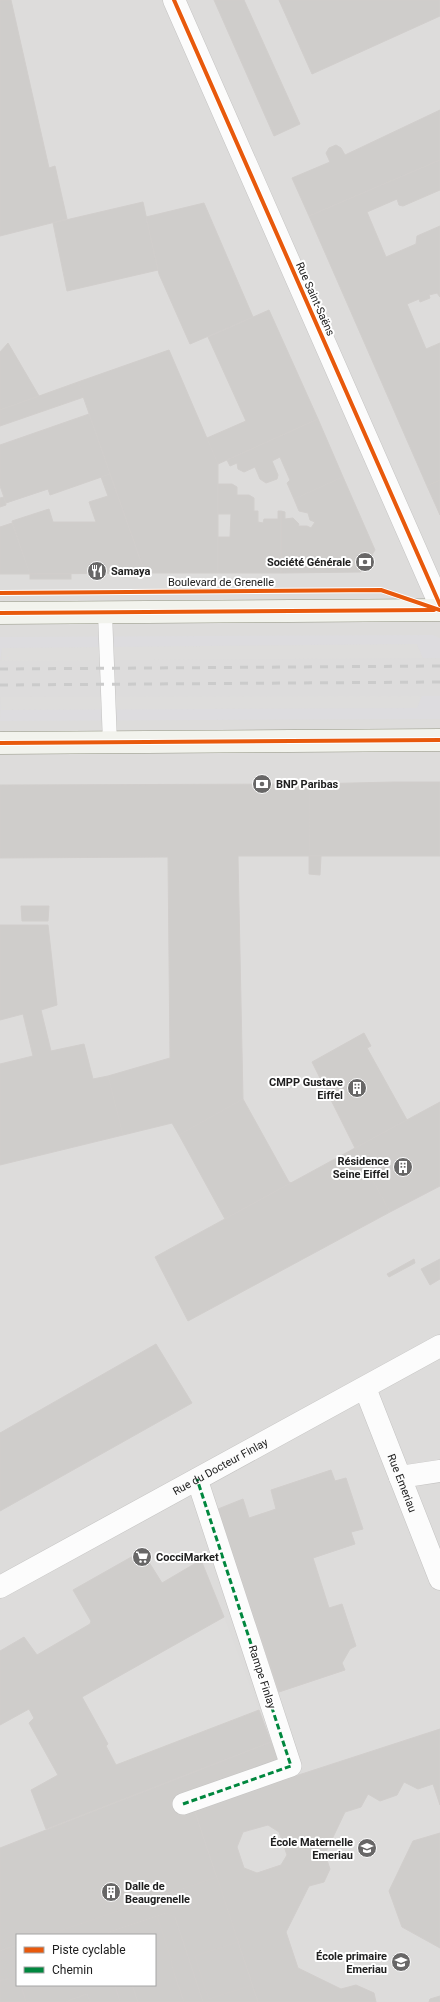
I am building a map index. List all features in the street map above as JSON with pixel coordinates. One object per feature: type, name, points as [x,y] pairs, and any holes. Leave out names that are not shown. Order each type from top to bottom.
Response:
[{"type":"main road","points":[[0,613],[440,610]]},
{"type":"main road","points":[[0,744],[440,740]]},
{"type":"street","name":"Rue Saint-Saëns","points":[[174,0],[440,605]]},
{"type":"street","name":"Rue du Docteur Finlay","points":[[0,1586],[440,1346]]},
{"type":"street","name":"Rue Emeriau","points":[[365,1388],[440,1579]]},
{"type":"street","points":[[400,1477],[440,1471]]},
{"type":"street","name":"Rampe Finlay","points":[[183,1804],[291,1766],[197,1479]]},
{"type":"lane","points":[[105,613],[110,743]]},
{"type":"shaded area","points":[[0,0],[440,0],[440,2002],[0,2002]]},
{"type":"shaded area","points":[[433,635],[440,638],[440,719],[0,721],[1,697],[1,710],[417,708],[430,675],[417,644],[2,648],[0,661],[0,637]]},
{"type":"shaded area","points":[[417,644],[430,675],[417,708],[1,710],[2,648]]},
{"type":"shaded area","points":[[224,1617],[259,1710],[116,1765],[108,1744],[82,1697]]},
{"type":"shaded area","points":[[29,1709],[34,1718],[29,1723],[58,1775],[31,1790],[46,1829],[0,1848],[0,1725]]},
{"type":"pier","points":[[440,658],[440,696],[0,697],[0,661]]},
{"type":"building","points":[[0,0],[11,0],[49,168],[55,166],[67,219],[0,236]]},
{"type":"building","points":[[214,0],[244,0],[300,124],[274,136]]},
{"type":"building","points":[[279,0],[440,0],[440,16],[312,74]]},
{"type":"building","points":[[440,110],[440,160],[309,216],[292,178],[330,162],[326,153],[329,148],[336,145],[341,148],[345,155]]},
{"type":"building","points":[[440,160],[440,190],[403,206],[399,205],[397,199],[367,212],[386,257],[416,244],[417,236],[440,226],[440,297],[437,293],[429,295],[430,298],[420,302],[419,299],[407,304],[426,349],[440,343],[440,480],[427,486],[309,216]]},
{"type":"building","points":[[143,202],[158,270],[67,291],[53,223]]},
{"type":"building","points":[[204,203],[253,317],[190,344],[159,274],[146,217]]},
{"type":"building","points":[[269,310],[318,419],[218,464],[207,438],[246,421],[208,337]]},
{"type":"building","points":[[8,343],[39,396],[0,410],[0,352]]},
{"type":"building","points":[[169,350],[218,464],[218,573],[145,573],[78,382]]},
{"type":"building","points":[[78,382],[84,397],[0,426],[0,410]]},
{"type":"building","points":[[89,414],[110,474],[50,495],[48,489],[6,503],[0,486],[0,445]]},
{"type":"building","points":[[318,419],[343,477],[294,499],[287,483],[290,480],[280,457],[272,461],[278,475],[277,479],[266,483],[260,479],[255,467],[244,472],[238,469],[237,463],[230,466],[227,460]]},
{"type":"building","points":[[110,474],[145,573],[30,574],[12,521],[49,509],[53,522],[96,522],[89,502],[108,496],[101,477]]},
{"type":"building","points":[[343,477],[375,550],[361,572],[281,573],[281,511],[285,512],[285,519],[293,518],[299,524],[298,526],[307,526],[311,528],[315,522],[310,520],[308,513],[299,511],[294,499]]},
{"type":"building","points":[[440,480],[440,515],[427,486]]},
{"type":"building","points":[[218,484],[232,484],[237,487],[237,495],[249,495],[254,498],[254,511],[258,511],[258,522],[263,523],[264,519],[278,519],[278,511],[281,511],[281,573],[218,573],[218,537],[230,537],[231,514],[218,514]]},
{"type":"building","points":[[4,497],[6,505],[0,507],[0,498]]},
{"type":"building","points":[[12,523],[30,574],[0,574],[0,527]]},
{"type":"building","points":[[30,574],[71,574],[71,579],[30,579]]},
{"type":"building","points":[[440,782],[440,856],[309,856],[310,784]]},
{"type":"building","points":[[310,784],[309,856],[238,856],[243,1099],[179,1135],[172,1123],[123,1135],[108,1076],[170,1058],[168,857],[0,858],[0,785]]},
{"type":"building","points":[[309,856],[321,856],[320,875],[309,874]]},
{"type":"building","points":[[21,906],[49,906],[48,921],[22,921]]},
{"type":"building","points":[[0,925],[48,925],[57,1005],[41,1010],[51,1051],[84,1044],[93,1079],[108,1076],[123,1135],[0,1165],[0,1064],[33,1056],[23,1014],[0,1020]]},
{"type":"building","name":"CMPP Gustave Eiffel","points":[[364,1033],[371,1046],[367,1048],[407,1120],[355,1148],[312,1062]]},
{"type":"building","points":[[243,1099],[289,1182],[291,1183],[225,1219],[179,1135]]},
{"type":"building","name":"Résidence Seine Eiffel","points":[[440,1102],[440,1186],[390,1212],[355,1148]]},
{"type":"building","points":[[355,1148],[390,1212],[188,1321],[155,1257]]},
{"type":"building","points":[[414,1259],[415,1263],[389,1277],[387,1274]]},
{"type":"building","points":[[440,1259],[440,1279],[430,1285],[421,1269]]},
{"type":"building","points":[[156,1344],[192,1403],[0,1511],[0,1433]]},
{"type":"building","points":[[331,1470],[335,1481],[346,1478],[363,1529],[351,1532],[355,1544],[313,1558],[329,1608],[342,1604],[356,1646],[350,1649],[342,1663],[345,1670],[279,1692],[218,1509],[243,1499],[249,1518],[276,1509],[271,1490]]},
{"type":"building","points":[[142,1551],[162,1583],[201,1560],[224,1617],[82,1697],[108,1744],[106,1746],[116,1765],[259,1710],[271,1742],[46,1829],[31,1790],[58,1775],[29,1723],[34,1718],[29,1709],[0,1725],[0,1651],[24,1637],[37,1655],[90,1624],[91,1621],[73,1590]]},
{"type":"building","points":[[440,1729],[440,1805],[433,1784],[418,1789],[404,1782],[397,1795],[380,1801],[368,1794],[361,1807],[345,1812],[325,1854],[330,1869],[324,1882],[309,1886],[286,1932],[298,1968],[341,1989],[356,1985],[374,1993],[376,2002],[258,2002],[194,1809]],"holes":[[[268,1825],[279,1832],[287,1855],[281,1865],[257,1873],[244,1868],[237,1847],[243,1832]]]},
{"type":"building","name":"Dalle de Beaugrenelle","points":[[271,1742],[286,1779],[194,1809],[258,2002],[0,2002],[0,1848]]},
{"type":"building","points":[[440,1833],[440,1948],[402,1927],[389,1891],[413,1841]]},
{"type":"building","points":[[217,1877],[238,1942],[195,1956],[204,1985],[209,1999],[252,1985],[258,2002],[132,2002],[126,1986],[156,1986],[156,1934],[110,1934],[103,1916]]},
{"type":"building","points":[[217,1877],[238,1942],[195,1956],[204,1985],[209,1999],[252,1985],[258,2002],[0,2002],[0,1951],[16,1945],[16,1986],[156,1986],[156,1934],[51,1934]]},
{"type":"building","points":[[217,1877],[238,1942],[195,1956],[204,1985],[209,1999],[252,1985],[258,2002],[0,2002],[0,1951],[16,1945],[16,1986],[156,1986],[156,1934],[51,1934]]},
{"type":"building","points":[[166,1913],[175,1917],[203,2002],[120,2002],[115,1986],[156,1986],[156,1934],[108,1934],[109,1932]]},
{"type":"building","points":[[157,1916],[184,2002],[138,2002],[132,1986],[156,1986],[156,1934],[108,1934],[109,1932]]},
{"type":"building","points":[[8,1979],[16,1984],[16,1986],[21,1986],[26,2002],[0,2002],[0,1980]]},
{"type":"building","points":[[87,1994],[90,2002],[65,2002]]},
{"type":"building","points":[[440,1996],[440,2002],[429,2002],[430,1999]]},
{"type":"railway","points":[[0,669],[440,666]]},
{"type":"railway","points":[[0,685],[440,682]]},
{"type":"marked path","points":[[183,1804],[291,1766],[197,1479]]},
{"type":"cycle path","points":[[174,0],[440,605]]},
{"type":"cycle path","name":"Boulevard de Grenelle","points":[[0,593],[381,590],[440,610]]},
{"type":"cycle path","points":[[0,613],[434,610]]},
{"type":"cycle path","points":[[0,743],[440,740]]},
{"type":"place","name":"Société Générale","points":[[365,562]]},
{"type":"place","name":"Samaya","points":[[97,571]]},
{"type":"place","name":"BNP Paribas","points":[[262,784]]},
{"type":"place","name":"CMPP Gustave Eiffel","points":[[357,1088]]},
{"type":"place","name":"Résidence Seine Eiffel","points":[[403,1167]]},
{"type":"place","name":"CocciMarket","points":[[142,1557]]},
{"type":"place","name":"École Maternelle Emeriau","points":[[367,1848]]},
{"type":"place","name":"Dalle de Beaugrenelle","points":[[111,1892]]},
{"type":"place","name":"École primaire Emeriau","points":[[401,1962]]}]
